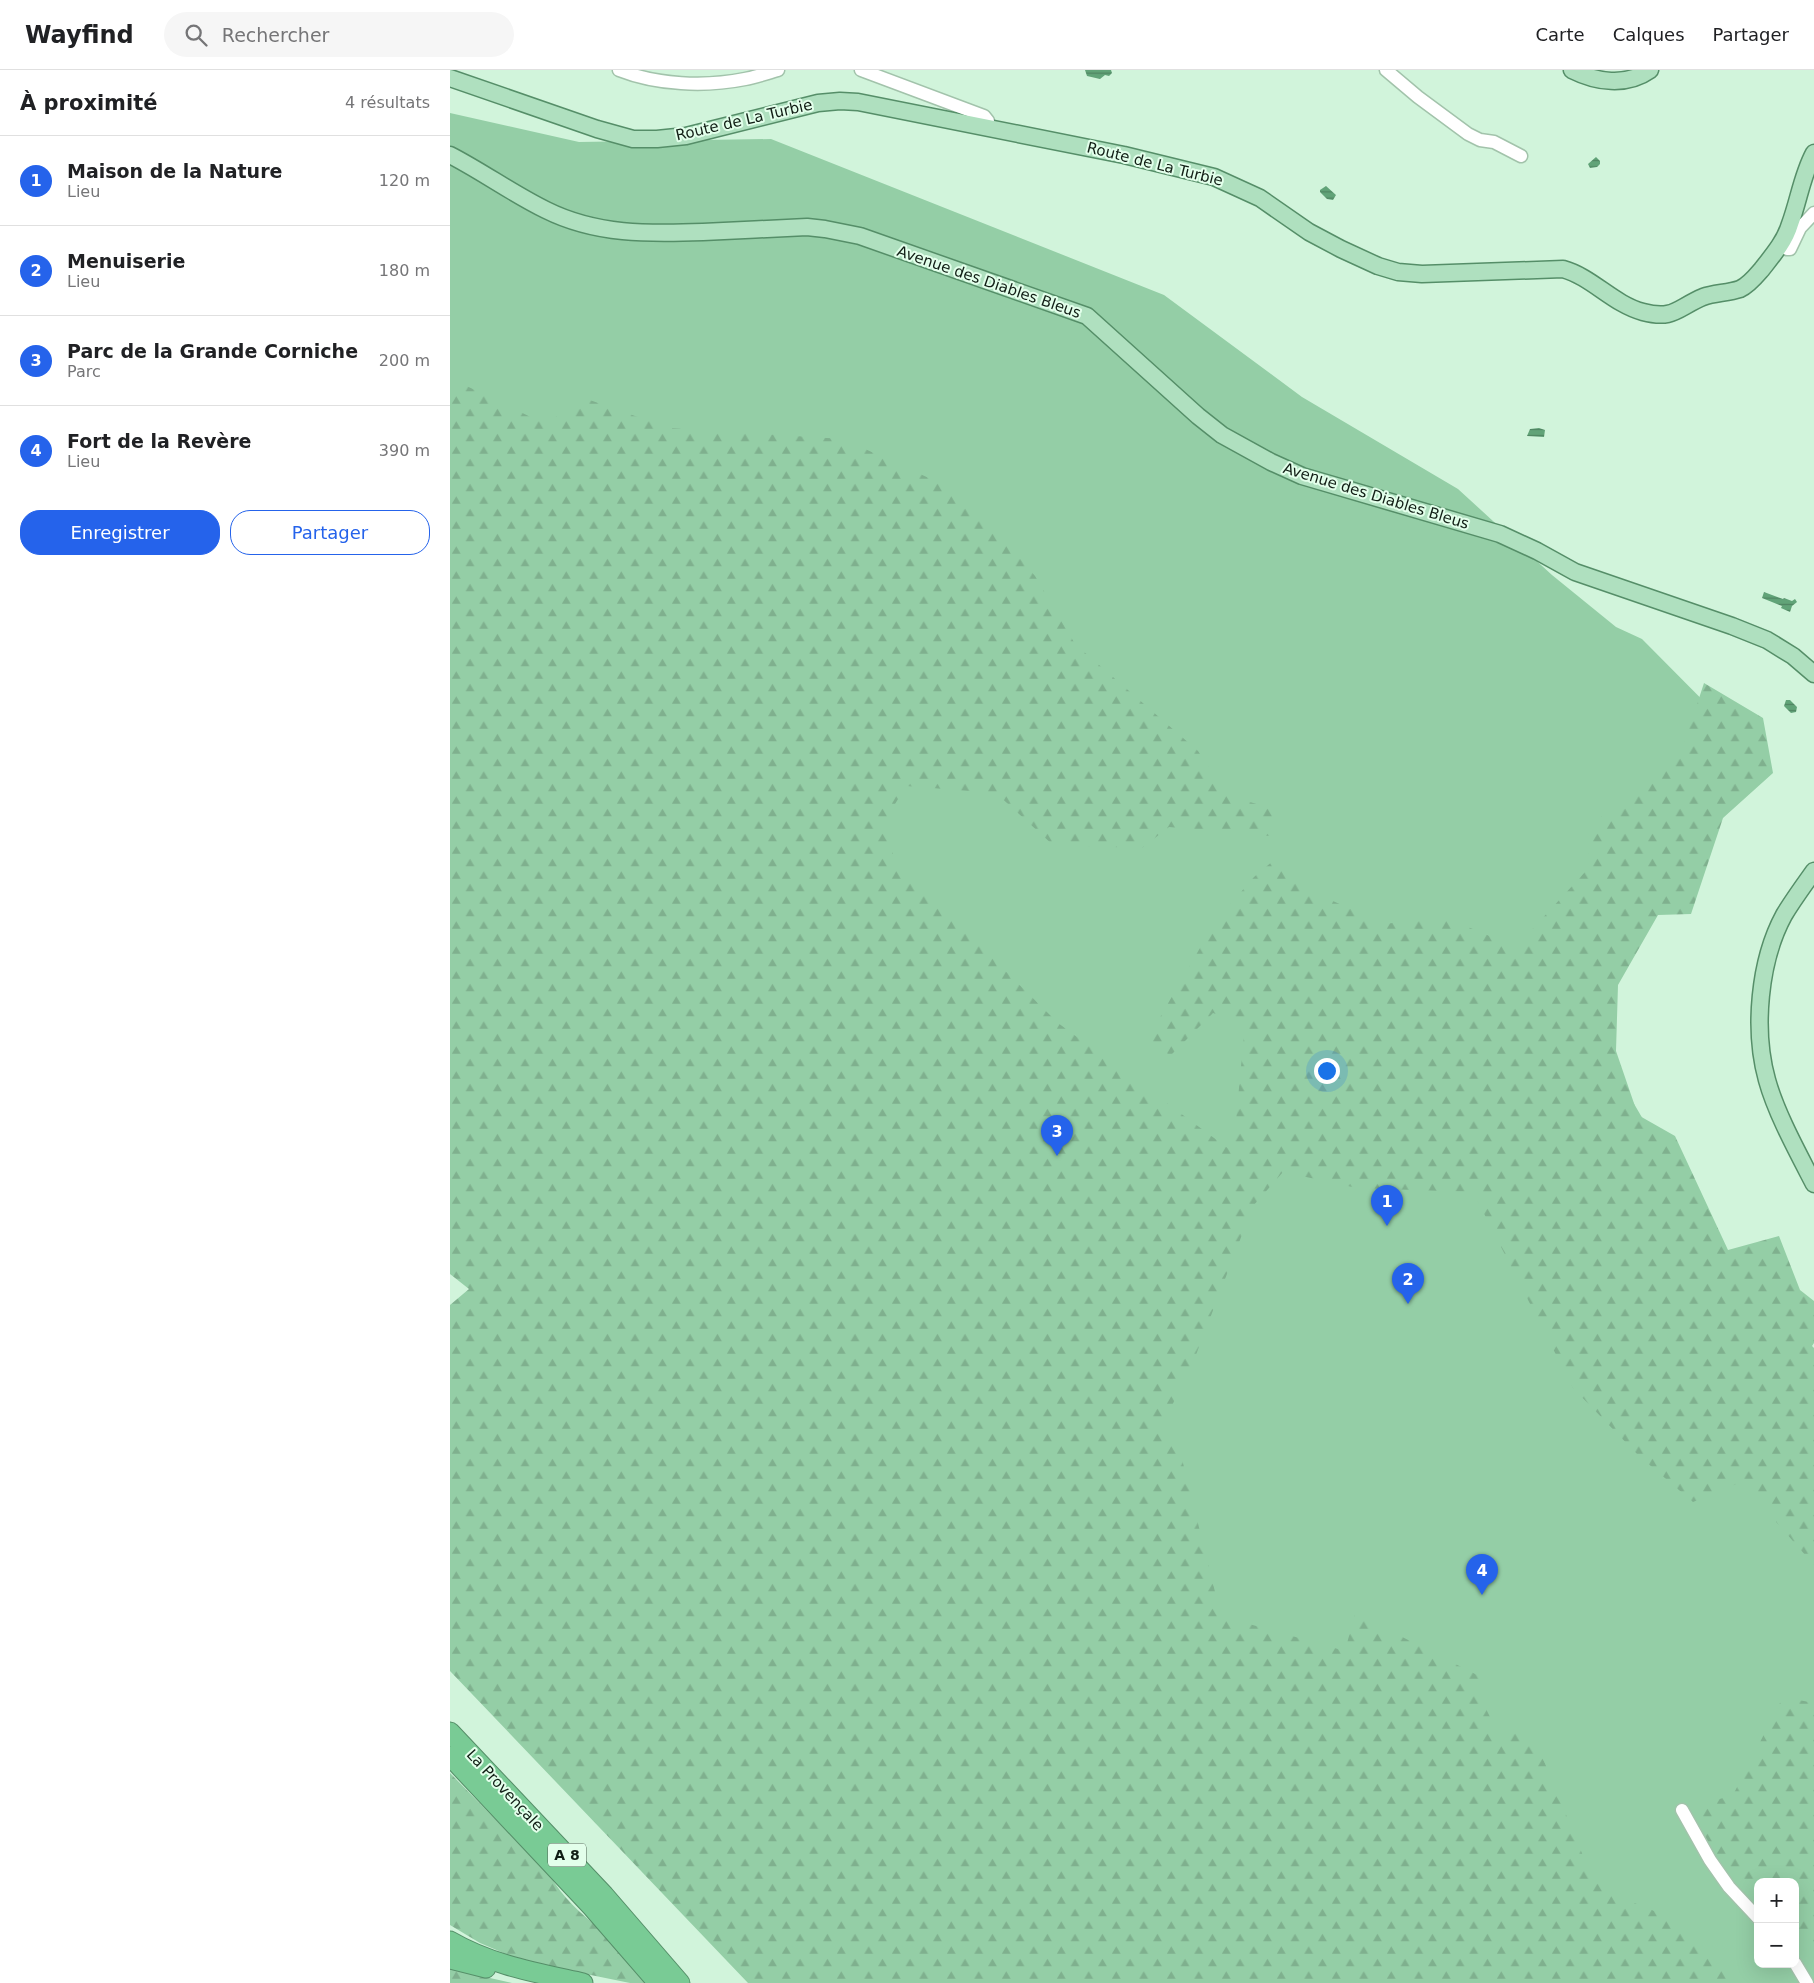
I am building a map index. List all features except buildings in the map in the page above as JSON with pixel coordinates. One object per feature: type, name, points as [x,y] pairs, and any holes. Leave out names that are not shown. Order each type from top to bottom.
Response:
[{"type":"highway","name":"La Provençale","points":[[450,1732],[610,1901],[680,1983]]},
{"type":"highway","name":"La Provençale","points":[[450,1756],[587,1902],[658,1983]]},
{"type":"highway","points":[[450,1941],[476,1954],[518,1968],[583,1983]]},
{"type":"highway","points":[[450,1959],[550,1983]]},
{"type":"main road","points":[[1572,70],[1592,79],[1619,81],[1634,78],[1650,70]]},
{"type":"main road","name":"Route de La Turbie","points":[[450,78],[597,129],[633,138],[657,139],[686,136],[818,103],[858,102],[1124,155],[1214,177],[1260,198],[1326,241],[1388,269],[1422,274],[1563,269],[1576,274],[1628,306],[1641,312],[1656,315],[1672,314],[1703,297],[1740,288],[1752,280],[1780,246],[1790,224],[1806,167],[1814,153]]},
{"type":"main road","name":"Avenue des Diables Bleus","points":[[450,155],[546,210],[588,226],[650,234],[807,228],[825,229],[860,236],[1087,316],[1198,416],[1222,434],[1271,462],[1302,476],[1500,534],[1537,551],[1575,572],[1732,626],[1767,640],[1793,656],[1814,674]]},
{"type":"main road","points":[[1814,871],[1783,917],[1765,964],[1760,1024],[1761,1054],[1767,1081],[1790,1137],[1814,1184]]},
{"type":"street","points":[[618,70],[665,81],[694,84],[744,80],[778,70]]},
{"type":"street","points":[[861,70],[984,116],[988,121],[988,128]]},
{"type":"street","points":[[1386,70],[1418,97],[1468,134],[1480,140],[1494,142],[1521,156]]},
{"type":"street","points":[[1780,246],[1790,249],[1800,228],[1814,213]]},
{"type":"street","points":[[1682,1810],[1719,1873],[1729,1887],[1754,1914]]},
{"type":"street","points":[[1798,1968],[1807,1983]]},
{"type":"green space","points":[[450,113],[579,142],[771,139],[1164,295],[1302,397],[1458,489],[1552,575],[1616,627],[1642,639],[1764,762],[1631,906],[1603,1051],[1799,1385],[1814,1401],[1814,1983],[780,1983],[485,1293],[450,1261]]},
{"type":"green space","points":[[450,378],[545,424],[584,398],[669,428],[843,439],[964,494],[1035,576],[1075,644],[1198,751],[1227,795],[1279,811],[1270,836],[1169,827],[1142,848],[1053,845],[996,793],[906,786],[884,822],[895,862],[1058,1023],[1233,1152],[1245,1024],[1213,1013],[1171,1055],[1144,1045],[1215,922],[1254,877],[1274,860],[1304,888],[1384,924],[1444,917],[1516,947],[1585,872],[1595,822],[1683,747],[1704,683],[1763,718],[1773,773],[1723,818],[1691,914],[1658,915],[1618,985],[1616,1051],[1638,1115],[1675,1136],[1728,1250],[1779,1236],[1800,1290],[1814,1301],[1814,1343],[1812,1346],[1814,1348],[1814,1565],[1741,1482],[1693,1502],[1638,1455],[1573,1388],[1473,1192],[1357,1188],[1283,1172],[1253,1206],[1189,1373],[1159,1430],[1181,1455],[1221,1616],[1345,1651],[1355,1613],[1483,1678],[1478,1693],[1498,1733],[1520,1733],[1539,1749],[1586,1863],[1627,1900],[1679,1921],[1696,1946],[1730,1978],[1726,1983],[748,1983],[450,1671],[450,1305],[469,1289],[450,1274]]},
{"type":"green space","points":[[1783,1697],[1809,1702],[1814,1697],[1814,1954],[1799,1941],[1799,1878],[1754,1878],[1754,1898],[1735,1881],[1700,1833],[1693,1807],[1733,1795]]},
{"type":"green space","points":[[450,1773],[550,1875],[560,1891],[614,1943],[648,1983],[630,1983],[522,1961],[480,1943],[450,1925]]},
{"type":"green space","points":[[450,1969],[512,1983],[450,1983]]},
{"type":"shaded area","points":[[1085,70],[1111,70],[1112,73],[1100,79],[1087,76]]},
{"type":"shaded area","points":[[1596,157],[1600,164],[1597,167],[1590,168],[1588,164]]},
{"type":"shaded area","points":[[1326,186],[1336,195],[1333,200],[1327,199],[1320,192]]},
{"type":"shaded area","points":[[1539,428],[1545,430],[1544,437],[1527,436],[1530,429]]},
{"type":"shaded area","points":[[1764,592],[1783,599],[1792,601],[1795,599],[1797,602],[1792,606],[1790,612],[1781,608],[1782,606],[1762,598]]},
{"type":"shaded area","points":[[1786,700],[1790,700],[1797,707],[1796,712],[1791,713],[1784,706]]},
{"type":"place","name":"Parc de la Grande Corniche","points":[[1057,1156]]},
{"type":"place","name":"Maison de la Nature","points":[[1387,1226]]},
{"type":"place","name":"Menuiserie","points":[[1408,1304]]},
{"type":"place","name":"Fort de la Revère","points":[[1482,1595]]}]
